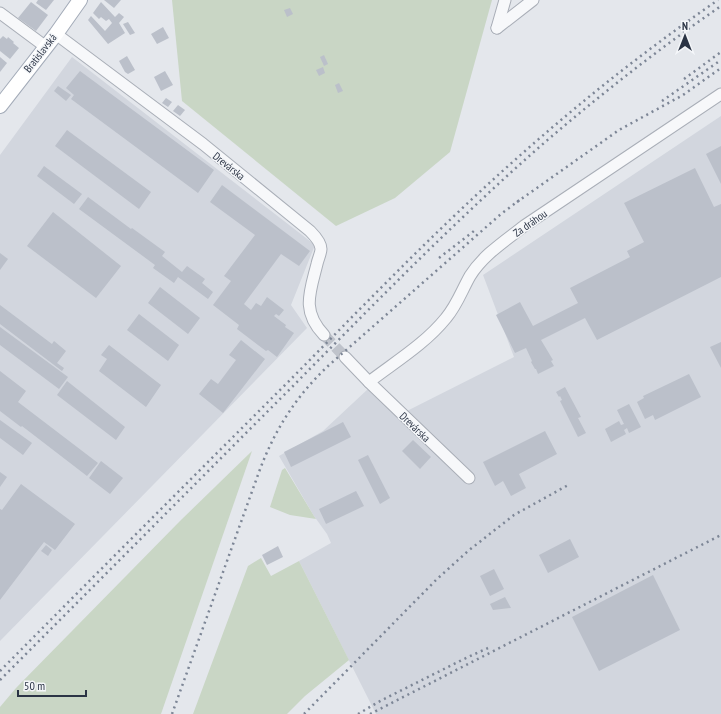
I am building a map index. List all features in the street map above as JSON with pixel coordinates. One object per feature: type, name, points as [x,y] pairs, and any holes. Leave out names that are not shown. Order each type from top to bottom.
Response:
[{"type":"main road","name":"Bratislavská","points":[[0,106],[56,34],[80,0]]},
{"type":"street","points":[[505,0],[497,28],[533,0]]},
{"type":"street","points":[[0,13],[46,47]]},
{"type":"street","name":"Drevárska","points":[[56,34],[203,144],[310,231],[317,239],[321,248],[309,295],[308,305],[311,317],[317,328],[324,335]]},
{"type":"street","name":"Za dráhou","points":[[368,382],[435,330],[458,301],[471,275],[483,260],[496,248],[524,226],[721,94]]},
{"type":"street","name":"Drevárska","points":[[345,357],[368,382],[469,478]]},
{"type":"shaded area","points":[[72,57],[315,245],[291,305],[307,328],[0,641],[0,155]]},
{"type":"shaded area","points":[[721,116],[721,714],[376,714],[299,561],[331,543],[279,456],[323,431],[368,389],[397,416],[514,357],[483,275]]},
{"type":"green space","points":[[172,0],[492,0],[450,152],[395,198],[336,226],[182,101]]},
{"type":"green space","points":[[252,451],[161,714],[0,714],[0,707],[16,688],[180,521]]},
{"type":"green space","points":[[285,468],[316,519],[290,515],[270,507],[282,470]]},
{"type":"green space","points":[[261,558],[271,576],[299,561],[349,660],[305,696],[287,714],[193,714],[248,566]]},
{"type":"building","points":[[38,0],[54,0],[46,10],[36,3]]},
{"type":"building","points":[[104,0],[121,0],[114,8]]},
{"type":"building","points":[[31,2],[48,15],[36,31],[18,18]]},
{"type":"building","points":[[101,2],[115,17],[119,13],[124,17],[119,23],[125,33],[108,44],[88,20],[91,16],[105,31],[112,23],[109,19],[106,21],[101,17],[99,19],[93,13]]},
{"type":"building","points":[[290,8],[293,14],[287,17],[284,10]]},
{"type":"building","points":[[128,22],[135,33],[130,35],[123,24]]},
{"type":"building","points":[[163,27],[169,38],[157,44],[151,34]]},
{"type":"building","points":[[3,36],[7,39],[8,37],[19,48],[10,59],[0,51],[0,39]]},
{"type":"building","points":[[324,55],[328,64],[324,66],[320,57]]},
{"type":"building","points":[[127,56],[135,70],[128,74],[125,72],[119,61]]},
{"type":"building","points":[[0,57],[7,63],[0,72]]},
{"type":"building","points":[[323,67],[325,73],[319,76],[316,70]]},
{"type":"building","points":[[80,71],[214,170],[198,193],[71,99],[74,95],[66,88]]},
{"type":"building","points":[[165,71],[173,85],[161,91],[154,77]]},
{"type":"building","points":[[339,83],[343,91],[338,93],[335,85]]},
{"type":"building","points":[[58,86],[71,95],[66,101],[54,91]]},
{"type":"building","points":[[166,98],[172,102],[168,107],[162,103]]},
{"type":"building","points":[[178,105],[185,110],[180,116],[173,111]]},
{"type":"building","points":[[67,130],[151,192],[139,209],[55,146]]},
{"type":"building","points":[[721,146],[721,184],[706,154]]},
{"type":"building","points":[[44,166],[82,194],[74,204],[37,176]]},
{"type":"building","points":[[695,168],[714,207],[721,204],[721,277],[597,340],[585,318],[541,340],[553,360],[551,361],[554,366],[538,374],[531,362],[532,361],[526,348],[515,353],[496,315],[520,302],[533,326],[578,303],[570,288],[630,257],[627,251],[644,242],[624,203]]},
{"type":"building","points":[[222,185],[310,251],[299,266],[281,254],[244,304],[251,310],[256,303],[261,306],[267,297],[284,310],[279,316],[276,314],[274,316],[286,325],[285,327],[294,333],[277,357],[268,350],[266,351],[237,329],[239,325],[213,305],[231,281],[224,276],[255,235],[210,202]]},
{"type":"building","points":[[88,197],[165,252],[162,256],[182,272],[187,266],[205,279],[202,283],[213,292],[208,299],[178,277],[174,283],[153,268],[155,265],[79,209]]},
{"type":"building","points":[[53,212],[121,266],[96,298],[27,246]]},
{"type":"building","points":[[0,253],[8,259],[0,270]]},
{"type":"building","points":[[160,287],[200,318],[188,334],[148,303]]},
{"type":"building","points":[[0,305],[52,344],[54,341],[66,351],[57,363],[64,368],[62,371],[0,324]]},
{"type":"building","points":[[139,314],[179,345],[168,361],[127,330]]},
{"type":"building","points":[[0,327],[68,377],[59,389],[0,345]]},
{"type":"building","points":[[241,340],[265,359],[223,413],[199,394],[211,379],[218,384],[236,360],[229,355]]},
{"type":"building","points":[[721,342],[721,368],[710,347]]},
{"type":"building","points":[[109,345],[161,385],[146,407],[99,371],[107,359],[101,355]]},
{"type":"building","points":[[0,371],[26,391],[18,402],[98,463],[87,476],[0,411]]},
{"type":"building","points":[[689,374],[701,397],[655,420],[653,415],[645,419],[637,402],[644,398],[643,396]]},
{"type":"building","points":[[67,381],[125,427],[116,440],[57,395]]},
{"type":"building","points":[[565,387],[581,417],[578,418],[586,433],[578,437],[560,401],[562,400],[556,392]]},
{"type":"building","points":[[629,404],[641,427],[629,433],[627,428],[624,430],[626,434],[611,442],[605,429],[619,421],[621,425],[624,424],[617,410]]},
{"type":"building","points":[[0,420],[32,443],[23,455],[0,438]]},
{"type":"building","points":[[343,422],[351,437],[291,467],[284,452]]},
{"type":"building","points":[[545,431],[557,454],[519,474],[526,488],[511,496],[503,481],[495,486],[483,462]]},
{"type":"building","points":[[413,440],[431,457],[420,469],[402,451]]},
{"type":"building","points":[[368,455],[390,498],[380,504],[358,460]]},
{"type":"building","points":[[101,461],[123,478],[110,494],[89,478]]},
{"type":"building","points":[[0,472],[7,477],[0,487]]},
{"type":"building","points":[[21,484],[75,524],[55,550],[44,542],[0,600],[0,509],[2,510]]},
{"type":"building","points":[[356,491],[364,506],[326,524],[319,509]]},
{"type":"building","points":[[570,539],[579,557],[548,573],[539,555]]},
{"type":"building","points":[[46,545],[52,550],[48,556],[41,551]]},
{"type":"building","points":[[278,546],[283,557],[267,565],[262,555]]},
{"type":"building","points":[[494,569],[504,589],[490,596],[480,576]]},
{"type":"building","points":[[653,575],[680,630],[599,671],[572,617]]},
{"type":"building","points":[[505,597],[511,608],[493,610],[490,604]]},
{"type":"tunnel","points":[[324,335],[345,357]]},
{"type":"railway","points":[[0,671],[430,239],[487,185],[589,97],[665,38],[718,0]]},
{"type":"railway","points":[[0,680],[386,292],[480,201],[544,143],[587,107],[653,55],[721,6]]},
{"type":"railway","points":[[684,79],[721,52]]},
{"type":"railway","points":[[662,101],[721,60]]},
{"type":"railway","points":[[517,202],[619,130],[683,95],[721,68]]},
{"type":"railway","points":[[172,714],[259,472],[272,442],[287,415],[316,377],[501,214],[521,199]]},
{"type":"railway","points":[[439,258],[474,231]]},
{"type":"railway","points":[[304,714],[436,580],[468,551],[514,515],[570,484]]},
{"type":"railway","points":[[370,714],[721,535]]},
{"type":"railway","points":[[358,714],[382,700],[488,648]]}]
